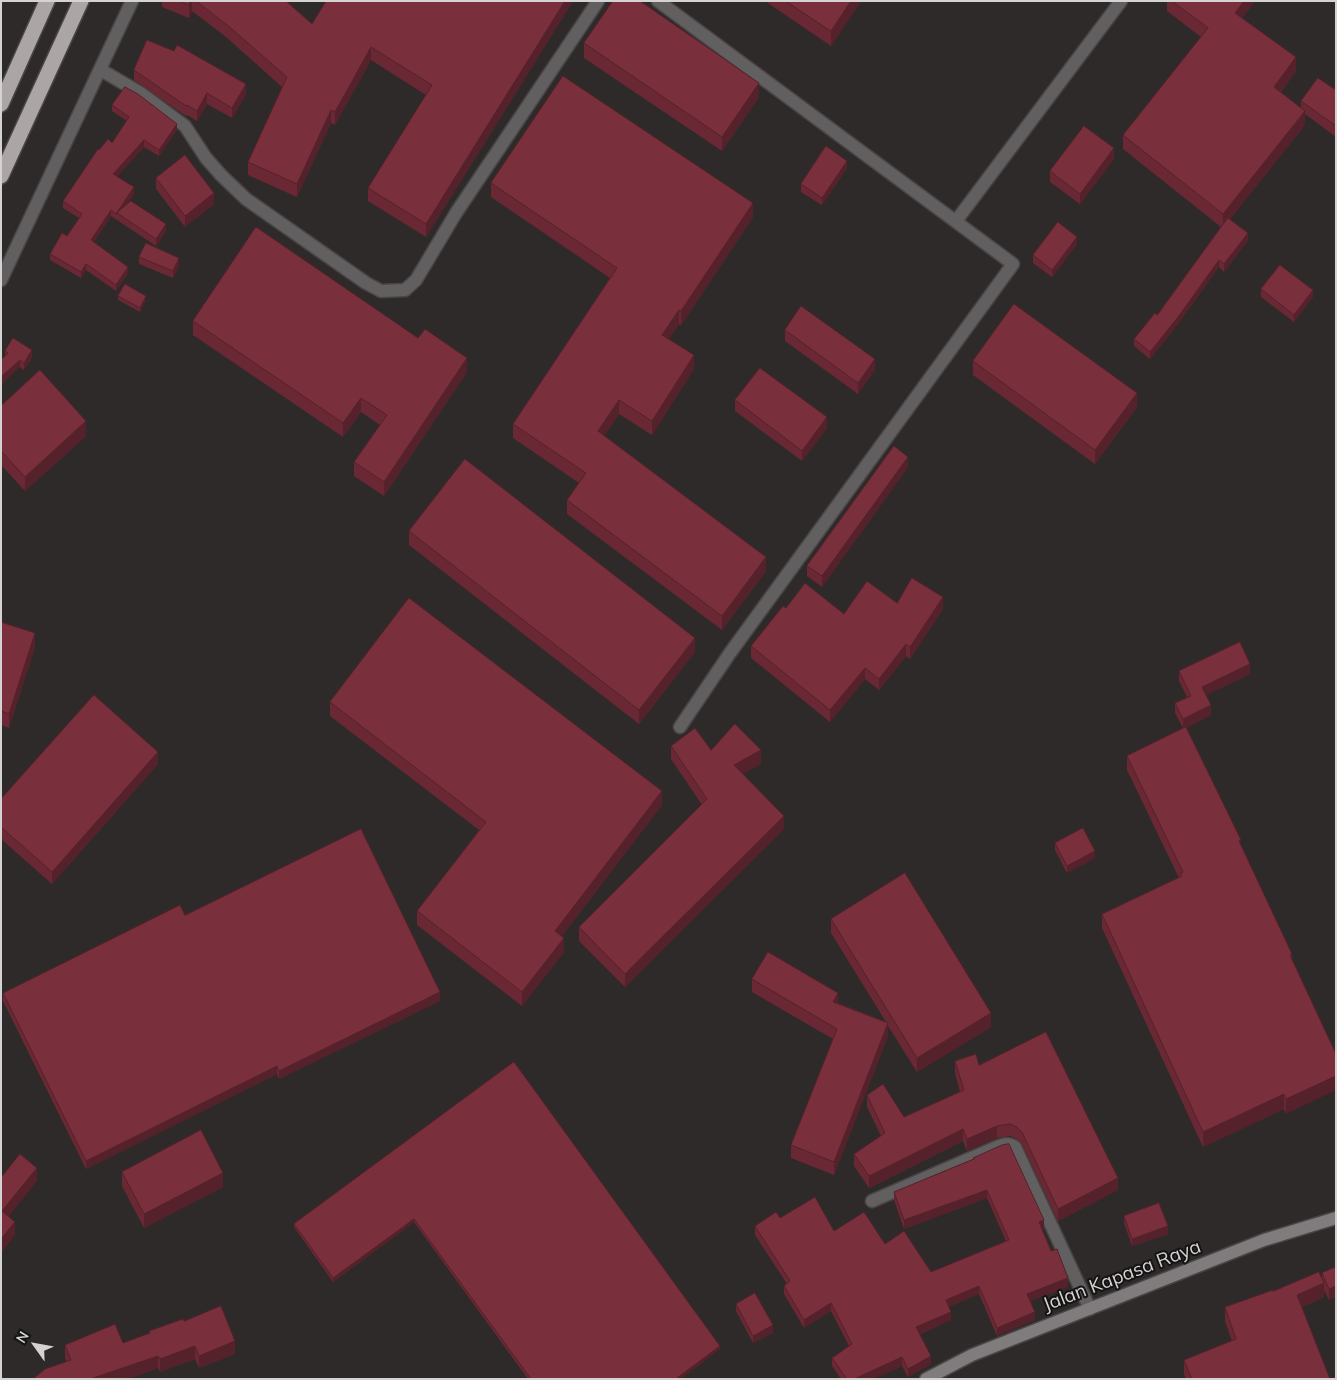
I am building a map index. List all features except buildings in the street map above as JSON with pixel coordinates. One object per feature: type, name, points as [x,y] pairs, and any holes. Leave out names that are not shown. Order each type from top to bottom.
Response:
[{"type":"highway","points":[[1,104],[48,1]]},
{"type":"highway","points":[[1,176],[81,1]]},
{"type":"main road","name":"Jalan Kapasa Raya","points":[[926,1379],[972,1355],[1264,1240],[1336,1218]]},
{"type":"street","points":[[1,280],[132,1]]},
{"type":"street","points":[[101,70],[142,94],[185,126],[206,158],[221,176],[246,199],[366,283],[381,291],[405,290],[416,280],[456,213],[598,1]]},
{"type":"street","points":[[658,1],[1013,264],[730,653],[680,727]]},
{"type":"street","points":[[956,221],[1121,1]]},
{"type":"street","points":[[872,1201],[999,1146],[1012,1145],[1015,1147],[1090,1309]]}]
